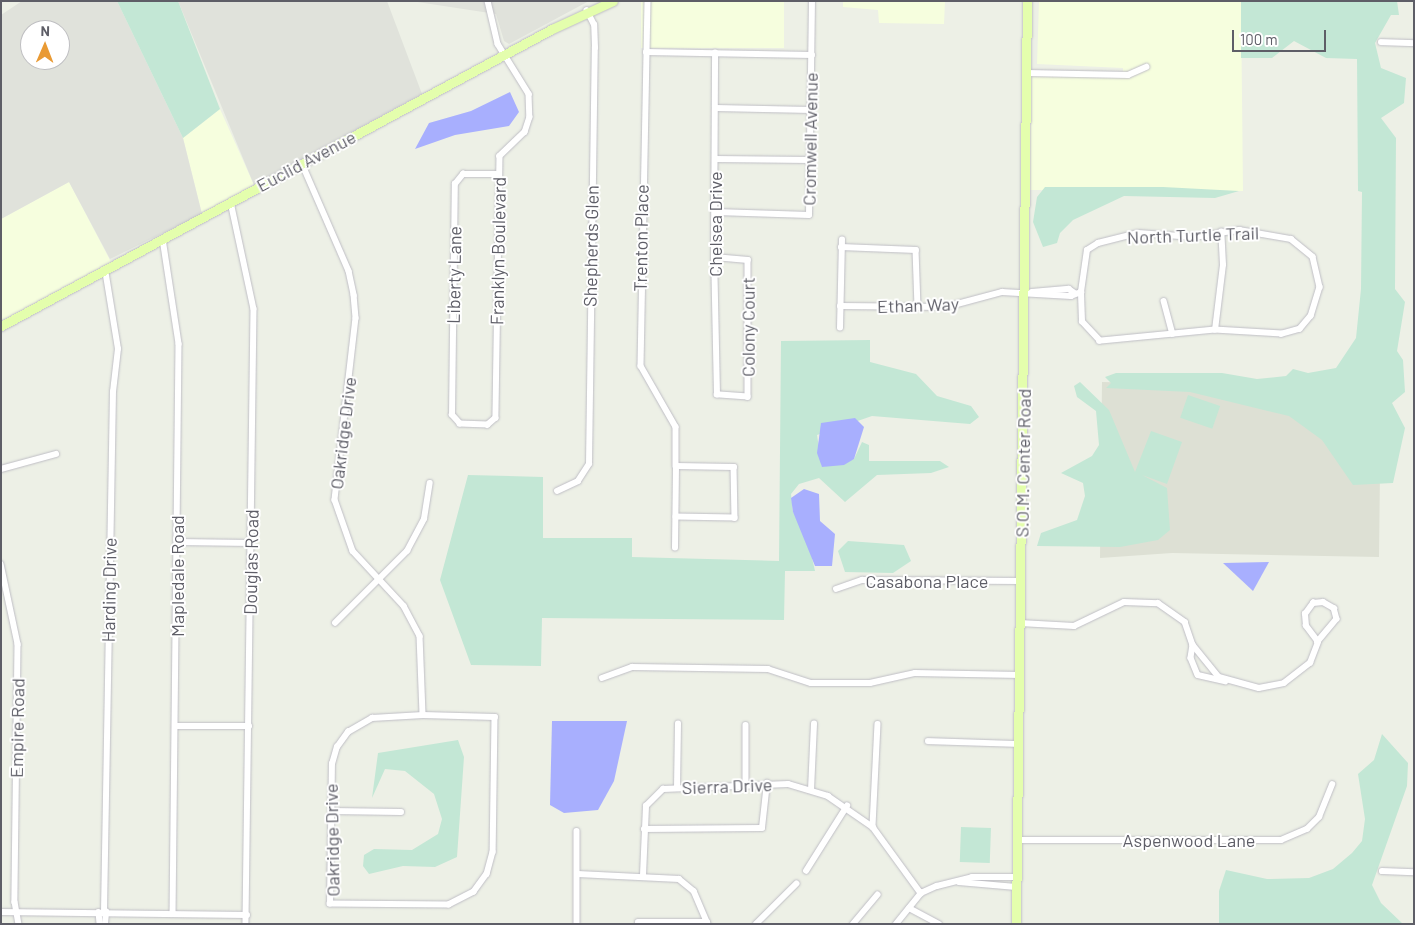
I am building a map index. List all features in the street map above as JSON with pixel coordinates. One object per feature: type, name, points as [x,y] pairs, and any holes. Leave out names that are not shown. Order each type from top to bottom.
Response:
[{"type":"main road","name":"Euclid Avenue","points":[[1,326],[503,55],[586,11],[613,1]]},
{"type":"main road","name":"S.O.M. Center Road","points":[[1016,924],[1020,622],[1028,292],[1027,1]]},
{"type":"street","points":[[488,1],[503,55]]},
{"type":"street","name":"Trenton Place","points":[[648,1],[641,366],[676,427],[675,548]]},
{"type":"street","name":"Cromwell Avenue","points":[[716,212],[809,215],[812,1]]},
{"type":"street","name":"Shepherds Glen","points":[[557,491],[578,480],[588,466],[595,48],[594,25],[586,11]]},
{"type":"street","points":[[1381,42],[1414,43]]},
{"type":"street","points":[[646,52],[812,55]]},
{"type":"street","name":"Chelsea Drive","points":[[715,53],[716,212],[714,257],[717,396]]},
{"type":"street","name":"Franklyn Boulevard","points":[[452,415],[460,424],[488,425],[496,418],[500,156],[525,132],[531,108],[525,84],[503,55]]},
{"type":"street","points":[[1027,72],[1128,75],[1146,67]]},
{"type":"street","points":[[716,108],[810,110]]},
{"type":"street","points":[[715,159],[810,160]]},
{"type":"street","name":"Oakridge Drive","points":[[302,164],[349,271],[354,295],[356,318],[335,500],[353,551],[404,606],[420,636],[423,715]]},
{"type":"street","name":"Liberty Lane","points":[[452,415],[455,184],[463,174],[499,174]]},
{"type":"street","name":"Douglas Road","points":[[231,202],[254,309],[246,924]]},
{"type":"street","name":"North Turtle Trail","points":[[1173,334],[1100,341],[1082,322],[1078,292],[1083,258],[1098,243],[1138,233],[1194,237],[1221,232],[1260,231],[1291,238],[1313,257],[1320,287],[1318,304],[1300,329],[1282,334],[1215,330]]},
{"type":"street","points":[[1164,300],[1173,334],[1215,330],[1223,266],[1221,232]]},
{"type":"street","name":"Mapledale Road","points":[[164,239],[179,344],[173,914]]},
{"type":"street","points":[[840,328],[841,243],[916,250],[918,307]]},
{"type":"street","name":"Colony Court","points":[[714,257],[748,260],[748,397],[717,396]]},
{"type":"street","name":"Harding Drive","points":[[103,912],[113,392],[118,349],[105,270]]},
{"type":"street","points":[[1028,292],[1061,289],[1078,292]]},
{"type":"street","name":"Ethan Way","points":[[840,306],[962,306],[1002,292],[1028,292]]},
{"type":"street","points":[[1,469],[56,454]]},
{"type":"street","points":[[676,466],[734,467],[735,518],[676,517]]},
{"type":"street","points":[[335,623],[407,551],[424,519],[430,483]]},
{"type":"street","points":[[178,542],[251,543]]},
{"type":"street","name":"Empire Road","points":[[1,564],[18,644],[17,912],[19,924]]},
{"type":"street","name":"Casabona Place","points":[[836,589],[862,580],[1021,581]]},
{"type":"street","points":[[1020,622],[1080,624],[1117,605],[1145,600],[1178,614],[1194,645],[1225,681]]},
{"type":"street","points":[[1194,645],[1191,658],[1198,675],[1259,688],[1284,684],[1310,664],[1318,642],[1337,619],[1334,608],[1323,602],[1310,605],[1304,618],[1318,642]]},
{"type":"street","points":[[602,678],[632,667],[768,669],[811,683],[870,683],[915,672],[1020,675]]},
{"type":"street","name":"Oakridge Drive","points":[[423,715],[496,717],[492,862],[474,892],[448,905],[330,904],[332,764],[348,732],[372,718],[423,715]]},
{"type":"street","points":[[677,788],[678,724]]},
{"type":"street","points":[[811,790],[814,724]]},
{"type":"street","points":[[873,827],[878,724]]},
{"type":"street","points":[[746,725],[746,784]]},
{"type":"street","points":[[176,726],[249,726]]},
{"type":"street","points":[[928,741],[1019,744]]},
{"type":"street","points":[[644,829],[762,828],[767,783]]},
{"type":"street","name":"Sierra Drive","points":[[643,875],[644,829],[652,796],[677,788],[705,790],[767,783],[811,790],[847,806],[873,827],[921,893]]},
{"type":"street","name":"Aspenwood Lane","points":[[1016,840],[1281,840],[1307,830],[1319,817],[1332,785]]},
{"type":"street","points":[[806,871],[847,806]]},
{"type":"street","points":[[332,812],[401,812]]},
{"type":"street","points":[[577,831],[577,924]]},
{"type":"street","points":[[1382,871],[1414,872]]},
{"type":"street","points":[[578,874],[643,875],[679,879],[694,891],[708,923],[638,922]]},
{"type":"street","points":[[896,924],[921,893],[960,882],[1016,877]]},
{"type":"street","points":[[960,882],[1016,887]]},
{"type":"street","points":[[756,924],[796,884]]},
{"type":"street","points":[[856,923],[877,895]]},
{"type":"street","points":[[910,908],[939,924]]},
{"type":"street","points":[[1,912],[246,915]]},
{"type":"street","points":[[100,924],[103,912]]},
{"type":"street","points":[[103,912],[105,924]]},
{"type":"shaded area","points":[[22,1],[117,1],[183,138],[202,214],[110,259],[69,182],[1,219],[1,15]]},
{"type":"shaded area","points":[[117,1],[178,1],[220,109],[183,138]]},
{"type":"shaded area","points":[[178,1],[387,1],[422,94],[254,185]]},
{"type":"shaded area","points":[[411,1],[589,1],[509,44],[504,41],[496,14]]},
{"type":"shaded area","points":[[641,1],[784,1],[784,48],[641,48]]},
{"type":"shaded area","points":[[843,1],[945,1],[944,24],[879,23],[878,10],[843,7]]},
{"type":"shaded area","points":[[1039,1],[1241,1],[1243,191],[1030,190],[1030,75],[1123,77],[1123,68],[1037,64]]},
{"type":"shaded area","points":[[1241,1],[1397,1],[1399,15],[1391,15],[1375,43],[1381,68],[1406,78],[1404,103],[1381,118],[1396,138],[1395,289],[1405,302],[1397,351],[1403,360],[1405,392],[1392,403],[1405,428],[1393,483],[1353,485],[1322,440],[1289,416],[1190,392],[1106,388],[1111,383],[1105,377],[1116,373],[1222,373],[1257,379],[1286,376],[1293,369],[1308,373],[1336,368],[1356,338],[1361,289],[1362,192],[1358,191],[1357,59],[1326,58],[1294,41],[1272,58],[1241,58]]},
{"type":"shaded area","points":[[220,109],[254,185],[202,214],[183,138]]},
{"type":"shaded area","points":[[69,182],[112,264],[1,324],[1,219]]},
{"type":"shaded area","points":[[1045,187],[1163,187],[1239,191],[1215,198],[1124,196],[1073,220],[1060,233],[1057,243],[1043,247],[1033,222],[1037,197]]},
{"type":"shaded area","points":[[870,340],[870,362],[916,374],[937,396],[971,406],[979,417],[970,424],[872,416],[817,435],[822,467],[854,459],[862,442],[869,445],[869,461],[940,461],[949,467],[931,473],[877,475],[845,502],[819,478],[799,484],[791,494],[793,512],[808,540],[815,571],[785,571],[784,620],[542,618],[541,666],[471,665],[440,580],[468,475],[543,477],[543,538],[632,538],[632,557],[779,561],[781,341]]},
{"type":"shaded area","points":[[1080,382],[1109,410],[1135,472],[1151,431],[1182,442],[1167,484],[1142,475],[1167,488],[1170,530],[1158,540],[1120,547],[1037,546],[1041,533],[1077,520],[1085,496],[1083,483],[1061,473],[1092,456],[1099,445],[1096,411],[1077,397],[1074,386]]},
{"type":"shaded area","points":[[1102,382],[1381,388],[1379,557],[1172,553],[1100,558]]},
{"type":"shaded area","points":[[1188,395],[1220,406],[1212,429],[1180,418]]},
{"type":"shaded area","points":[[848,541],[904,545],[911,561],[893,573],[845,572],[838,551]]},
{"type":"shaded area","points":[[1382,734],[1408,763],[1407,786],[1372,885],[1381,903],[1403,924],[1219,924],[1219,891],[1226,870],[1267,879],[1309,878],[1333,869],[1352,853],[1362,841],[1365,819],[1358,774],[1374,760]]},
{"type":"shaded area","points":[[458,740],[464,757],[457,857],[435,867],[403,866],[369,874],[363,866],[364,855],[374,849],[412,850],[438,834],[442,819],[434,794],[405,771],[385,769],[372,798],[378,753]]},
{"type":"shaded area","points":[[961,827],[991,828],[990,863],[960,862]]},
{"type":"water","points":[[510,92],[519,112],[509,126],[455,135],[415,149],[429,123],[471,111]]},
{"type":"water","points":[[855,418],[864,427],[854,459],[844,465],[822,467],[817,453],[821,423]]},
{"type":"water","points":[[804,489],[819,494],[820,521],[835,534],[832,566],[815,566],[793,512],[791,498]]},
{"type":"water","points":[[1269,562],[1253,591],[1223,563]]},
{"type":"water","points":[[552,721],[627,721],[614,781],[598,810],[564,813],[550,805]]}]
